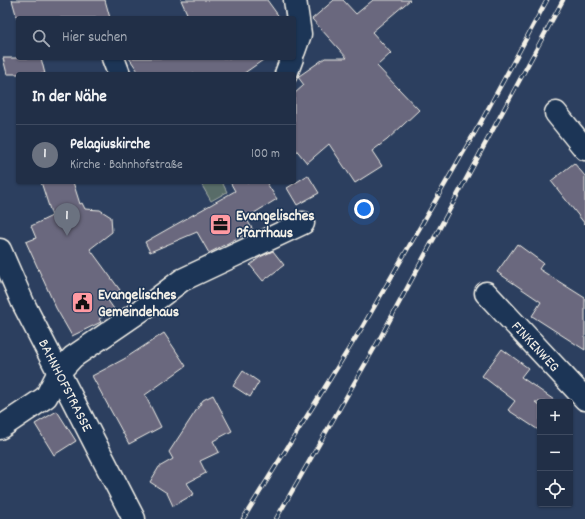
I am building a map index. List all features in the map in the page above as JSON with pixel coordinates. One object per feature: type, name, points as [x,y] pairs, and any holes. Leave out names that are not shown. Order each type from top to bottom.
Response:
[{"type":"street","points":[[294,0],[300,34],[296,45]]},
{"type":"street","points":[[114,60],[118,72]]},
{"type":"street","points":[[287,72],[291,60]]},
{"type":"street","points":[[556,113],[585,149]]},
{"type":"street","points":[[0,428],[46,397],[59,372],[73,357],[149,305],[182,280],[303,223]]},
{"type":"street","name":"BAHNHOFSTRASSE","points":[[0,250],[5,278],[23,303],[134,519]]},
{"type":"street","name":"FINKENWEG","points":[[486,293],[585,399]]},
{"type":"green space","points":[[201,184],[223,184],[227,192],[211,201]]},
{"type":"building","points":[[12,0],[105,0],[109,16],[16,16]]},
{"type":"building","points":[[181,0],[267,0],[279,16],[188,16]]},
{"type":"building","points":[[334,0],[343,0],[356,14],[373,0],[410,0],[372,32],[391,53],[377,66],[419,110],[387,140],[372,151],[382,166],[355,183],[329,144],[307,163],[296,149],[296,92],[304,85],[298,77],[325,58],[347,58],[312,19]]},
{"type":"building","points":[[3,58],[16,58],[16,60],[42,60],[44,72],[16,72],[16,74],[7,74]]},
{"type":"building","points":[[130,60],[263,60],[246,72],[139,72]]},
{"type":"building","points":[[574,163],[585,176],[585,224],[551,181]]},
{"type":"building","points":[[308,175],[319,193],[297,205],[287,188],[296,184],[296,182]]},
{"type":"building","points":[[42,184],[74,184],[80,204],[82,203],[85,209],[100,210],[111,217],[112,232],[90,249],[120,290],[107,299],[114,309],[99,319],[101,322],[72,336],[56,308],[26,242],[36,238],[31,226],[52,216]]},
{"type":"building","points":[[231,184],[267,184],[277,199],[246,218],[253,230],[209,253],[197,232],[150,252],[145,242],[235,191]]},
{"type":"building","points":[[517,244],[543,263],[539,269],[585,298],[585,350],[532,316],[541,302],[497,272]]},
{"type":"building","points":[[273,251],[284,265],[263,281],[250,265],[260,257]]},
{"type":"building","points":[[164,333],[186,366],[145,395],[161,427],[129,444],[92,376],[124,359]]},
{"type":"building","points":[[502,349],[528,368],[521,377],[553,399],[537,399],[537,402],[535,402],[537,404],[537,429],[508,410],[515,401],[482,376]]},
{"type":"building","points":[[243,371],[259,382],[250,397],[233,386]]},
{"type":"building","points":[[213,395],[232,431],[213,441],[219,452],[200,461],[206,473],[187,483],[194,494],[173,506],[167,493],[150,482],[159,467],[173,459],[169,452],[203,400]]},
{"type":"building","points":[[57,411],[76,441],[54,455],[35,424]]},
{"type":"railway","points":[[243,519],[363,326],[482,120],[547,0]]},
{"type":"railway","points":[[276,519],[379,340],[563,0]]},
{"type":"place","name":"Evangelisches Pfarrhaus","points":[[221,224]]},
{"type":"place","name":"Pelagiuskirche","points":[[67,236]]},
{"type":"place","name":"Evangelisches Gemeindehaus","points":[[82,303]]}]
